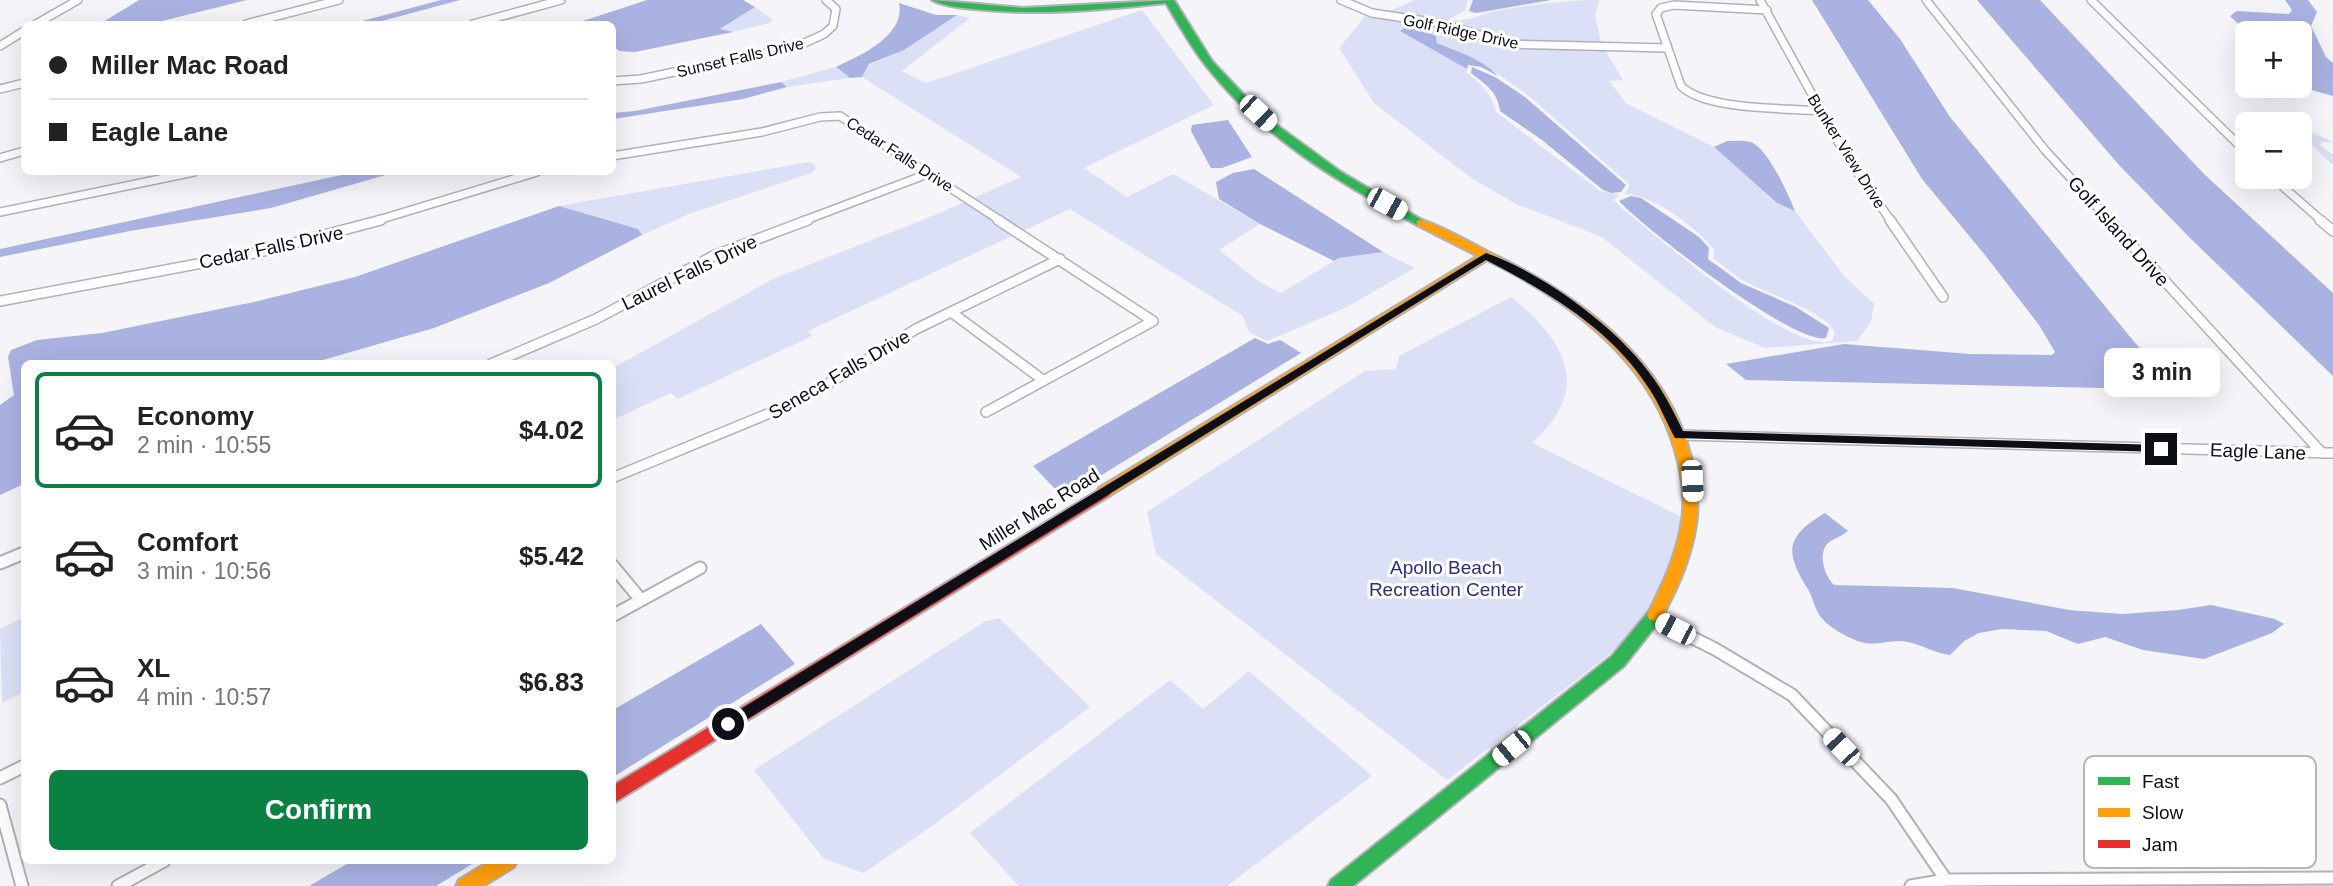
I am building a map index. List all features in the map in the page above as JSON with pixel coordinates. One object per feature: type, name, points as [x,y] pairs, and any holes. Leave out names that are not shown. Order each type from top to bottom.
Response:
[{"type":"street","points":[[41,21],[78,0]]},
{"type":"street","points":[[258,21],[339,0]]},
{"type":"street","points":[[487,21],[561,0]]},
{"type":"street","name":"Sunset Falls Drive","points":[[616,81],[640,79],[798,46],[824,34],[833,26],[836,9],[826,0]]},
{"type":"street","points":[[936,0],[970,8],[1036,13],[1169,0],[1214,70],[1270,125],[1364,192],[1544,286],[1602,328],[1629,355],[1655,388],[1679,435],[1692,481],[1690,532],[1673,587],[1655,619],[1618,661],[1338,886]]},
{"type":"street","name":"Golf Ridge Drive","points":[[1341,0],[1372,13],[1444,24],[1509,44],[1667,48]]},
{"type":"street","name":"Bunker View Drive","points":[[1760,0],[1846,156],[1943,297]]},
{"type":"street","name":"Golf Island Drive","points":[[1926,0],[2045,150],[2322,453]]},
{"type":"street","points":[[2091,0],[2235,141]]},
{"type":"street","points":[[1767,10],[1674,5],[1661,9],[1656,14],[1681,86],[1698,99],[1724,104],[1819,111]]},
{"type":"street","points":[[0,46],[21,34]]},
{"type":"street","points":[[0,89],[21,84]]},
{"type":"street","name":"Cedar Falls Drive","points":[[616,155],[762,132],[832,115],[849,120],[1153,321],[1043,380]]},
{"type":"street","points":[[0,158],[21,152]]},
{"type":"street","name":"Laurel Falls Drive","points":[[500,360],[596,318],[715,255],[930,173]]},
{"type":"street","points":[[0,212],[179,175]]},
{"type":"street","name":"Cedar Falls Drive","points":[[0,301],[290,246],[347,231],[482,186],[525,175]]},
{"type":"street","points":[[2286,189],[2333,231]]},
{"type":"street","name":"Miller Mac Road","points":[[616,794],[1486,256]]},
{"type":"street","name":"Seneca Falls Drive","points":[[616,476],[782,408],[916,329],[1060,259]]},
{"type":"street","points":[[951,312],[1043,380],[986,412]]},
{"type":"street","name":"Eagle Lane","points":[[1679,435],[2333,453]]},
{"type":"street","points":[[0,564],[21,554]]},
{"type":"street","points":[[616,614],[700,568]]},
{"type":"street","points":[[616,570],[641,600]]},
{"type":"street","points":[[1655,619],[1715,649],[1792,695],[1891,799],[1946,880]]},
{"type":"street","points":[[0,778],[21,768]]},
{"type":"street","points":[[0,806],[22,886]]},
{"type":"street","points":[[118,886],[158,864]]},
{"type":"street","points":[[466,886],[502,864]]},
{"type":"street","points":[[1911,886],[1946,880],[2333,878]]},
{"type":"green space","points":[[1415,0],[1468,0],[1465,11],[1447,20],[1454,21],[1530,5],[1600,0],[1595,14],[1601,43],[1509,42],[1371,9],[1390,11]]},
{"type":"green space","points":[[755,7],[773,20],[733,32],[719,30]]},
{"type":"green space","points":[[1142,10],[1214,105],[1084,168],[1127,197],[1173,174],[1260,224],[1219,250],[1258,281],[1281,293],[1339,258],[1383,252],[1415,268],[1345,308],[1267,341],[1249,332],[1243,316],[1070,209],[808,331],[812,336],[678,399],[671,393],[616,419],[616,366],[773,279],[935,215],[1021,177],[862,77],[869,65],[904,50],[957,15],[970,18],[902,71],[926,83]]},
{"type":"green space","points":[[1367,14],[1430,23],[1484,40],[1603,47],[1623,80],[1609,81],[1627,104],[1714,147],[1777,203],[1795,211],[1845,277],[1874,304],[1871,322],[1857,341],[1765,348],[1715,327],[1602,237],[1516,204],[1471,178],[1374,103],[1339,48]],"holes":[[[1401,31],[1436,36],[1437,43],[1491,69],[1529,96],[1630,185],[1625,194],[1661,206],[1685,222],[1714,249],[1714,259],[1737,277],[1823,319],[1835,334],[1832,341],[1813,340],[1787,330],[1724,290],[1620,207],[1614,200],[1619,195],[1600,191],[1496,112],[1489,95],[1467,73],[1467,69]]]},
{"type":"green space","points":[[835,67],[850,78],[787,87],[781,82]]},
{"type":"green space","points":[[2312,132],[2333,142],[2322,142],[2320,145],[2333,155],[2333,165],[2312,145]]},
{"type":"green space","points":[[809,162],[814,164],[816,169],[811,173],[689,214],[642,235],[638,229],[559,206]]},
{"type":"green space","name":"Apollo Beach Recreation Center","points":[[1511,297],[1536,319],[1557,346],[1567,377],[1559,410],[1532,443],[1692,522],[1655,619],[1447,780],[1156,554],[1147,512],[1365,371],[1396,369],[1399,356]]},
{"type":"green space","points":[[21,618],[21,694],[2,703],[0,629]]},
{"type":"green space","points":[[999,618],[1090,707],[935,824],[864,873],[824,859],[754,770],[984,622]]},
{"type":"green space","points":[[1249,671],[1372,776],[1227,886],[1019,886],[970,833],[1170,680],[1203,709]]},
{"type":"water","points":[[139,0],[247,0],[162,21],[105,21]]},
{"type":"water","points":[[441,0],[460,0],[382,21],[362,21]]},
{"type":"water","points":[[647,0],[743,0],[755,7],[720,29],[733,32],[635,52],[616,48],[616,21],[583,21]]},
{"type":"water","points":[[1473,0],[1551,0],[1476,13],[1469,11]]},
{"type":"water","points":[[1812,0],[1868,0],[1900,39],[1950,117],[2136,344],[2162,371],[2167,382],[2165,385],[2102,388],[1746,380],[1726,364],[1844,344],[1970,354],[2052,355],[2055,352],[2039,325],[1922,179]]},
{"type":"water","points":[[1977,0],[2040,0],[2204,174],[2333,293],[2333,376],[2190,238],[2119,165]]},
{"type":"water","points":[[2285,0],[2308,0],[2317,12],[2312,24],[2312,21],[2235,21],[2230,16],[2237,11],[2289,14],[2292,10]]},
{"type":"water","points":[[899,3],[936,15],[957,15],[904,50],[869,64],[862,77],[850,78],[836,67],[868,51],[888,35],[899,15]]},
{"type":"water","points":[[1409,25],[1436,36],[1437,43],[1478,60],[1498,76],[1481,67],[1468,65],[1467,69],[1400,31]]},
{"type":"water","points":[[2312,28],[2326,57],[2333,63],[2333,96],[2312,90]]},
{"type":"water","points":[[1472,67],[1495,77],[1525,97],[1626,185],[1621,192],[1603,190],[1542,140],[1500,111],[1494,94],[1471,73]]},
{"type":"water","points":[[781,82],[787,87],[743,99],[616,119],[616,113]]},
{"type":"water","points":[[1228,120],[1252,157],[1222,168],[1211,168],[1191,131],[1192,125]]},
{"type":"water","points":[[1727,141],[1757,145],[1777,172],[1795,211],[1777,203],[1714,147]]},
{"type":"water","points":[[1254,169],[1383,252],[1334,261],[1260,224],[1219,199],[1216,182],[1233,173]]},
{"type":"water","points":[[341,175],[386,175],[271,208],[130,231],[0,257],[0,249]]},
{"type":"water","points":[[1631,196],[1641,198],[1699,237],[1709,248],[1708,259],[1741,283],[1796,307],[1829,328],[1826,338],[1809,336],[1784,324],[1720,283],[1619,201]]},
{"type":"water","points":[[559,206],[638,229],[642,235],[549,283],[434,328],[323,360],[21,360],[21,485],[0,495],[0,405],[14,395],[8,357],[11,350],[37,340],[102,333],[254,302],[355,277]]},
{"type":"water","points":[[1255,338],[1268,344],[1280,340],[1301,353],[1064,498],[1033,466]]},
{"type":"water","points":[[1825,513],[1848,531],[1828,543],[1823,553],[1825,571],[1834,585],[1953,588],[2069,610],[2122,614],[2211,605],[2275,619],[2284,624],[2272,633],[2204,659],[2143,650],[2105,637],[2078,644],[2046,631],[2002,629],[1979,633],[1964,641],[1950,655],[1906,642],[1861,642],[1839,632],[1820,616],[1793,556],[1796,538],[1802,530]]},
{"type":"water","points":[[761,624],[795,664],[616,775],[616,708]]},
{"type":"water","points":[[347,864],[472,864],[436,886],[309,886]]},
{"type":"traffic: fast","points":[[936,0],[965,6],[1023,10],[1082,9],[1170,0]]},
{"type":"traffic: fast","points":[[1168,0],[1208,63],[1260,117],[1337,175],[1421,223]]},
{"type":"traffic: fast","points":[[1338,886],[1618,661],[1655,615]]},
{"type":"traffic: slow","points":[[1421,223],[1511,267],[1562,297],[1601,328],[1634,362],[1661,398],[1679,438],[1689,480],[1689,523],[1678,569],[1655,615]]},
{"type":"traffic: slow","points":[[1104,492],[1486,256]]},
{"type":"traffic: slow","points":[[466,886],[502,864]]},
{"type":"traffic: jam","points":[[616,794],[1104,492]]},
{"type":"route","points":[[728,724],[1486,256],[1544,286],[1602,328],[1637,364],[1655,388],[1679,435],[2161,449]]}]
